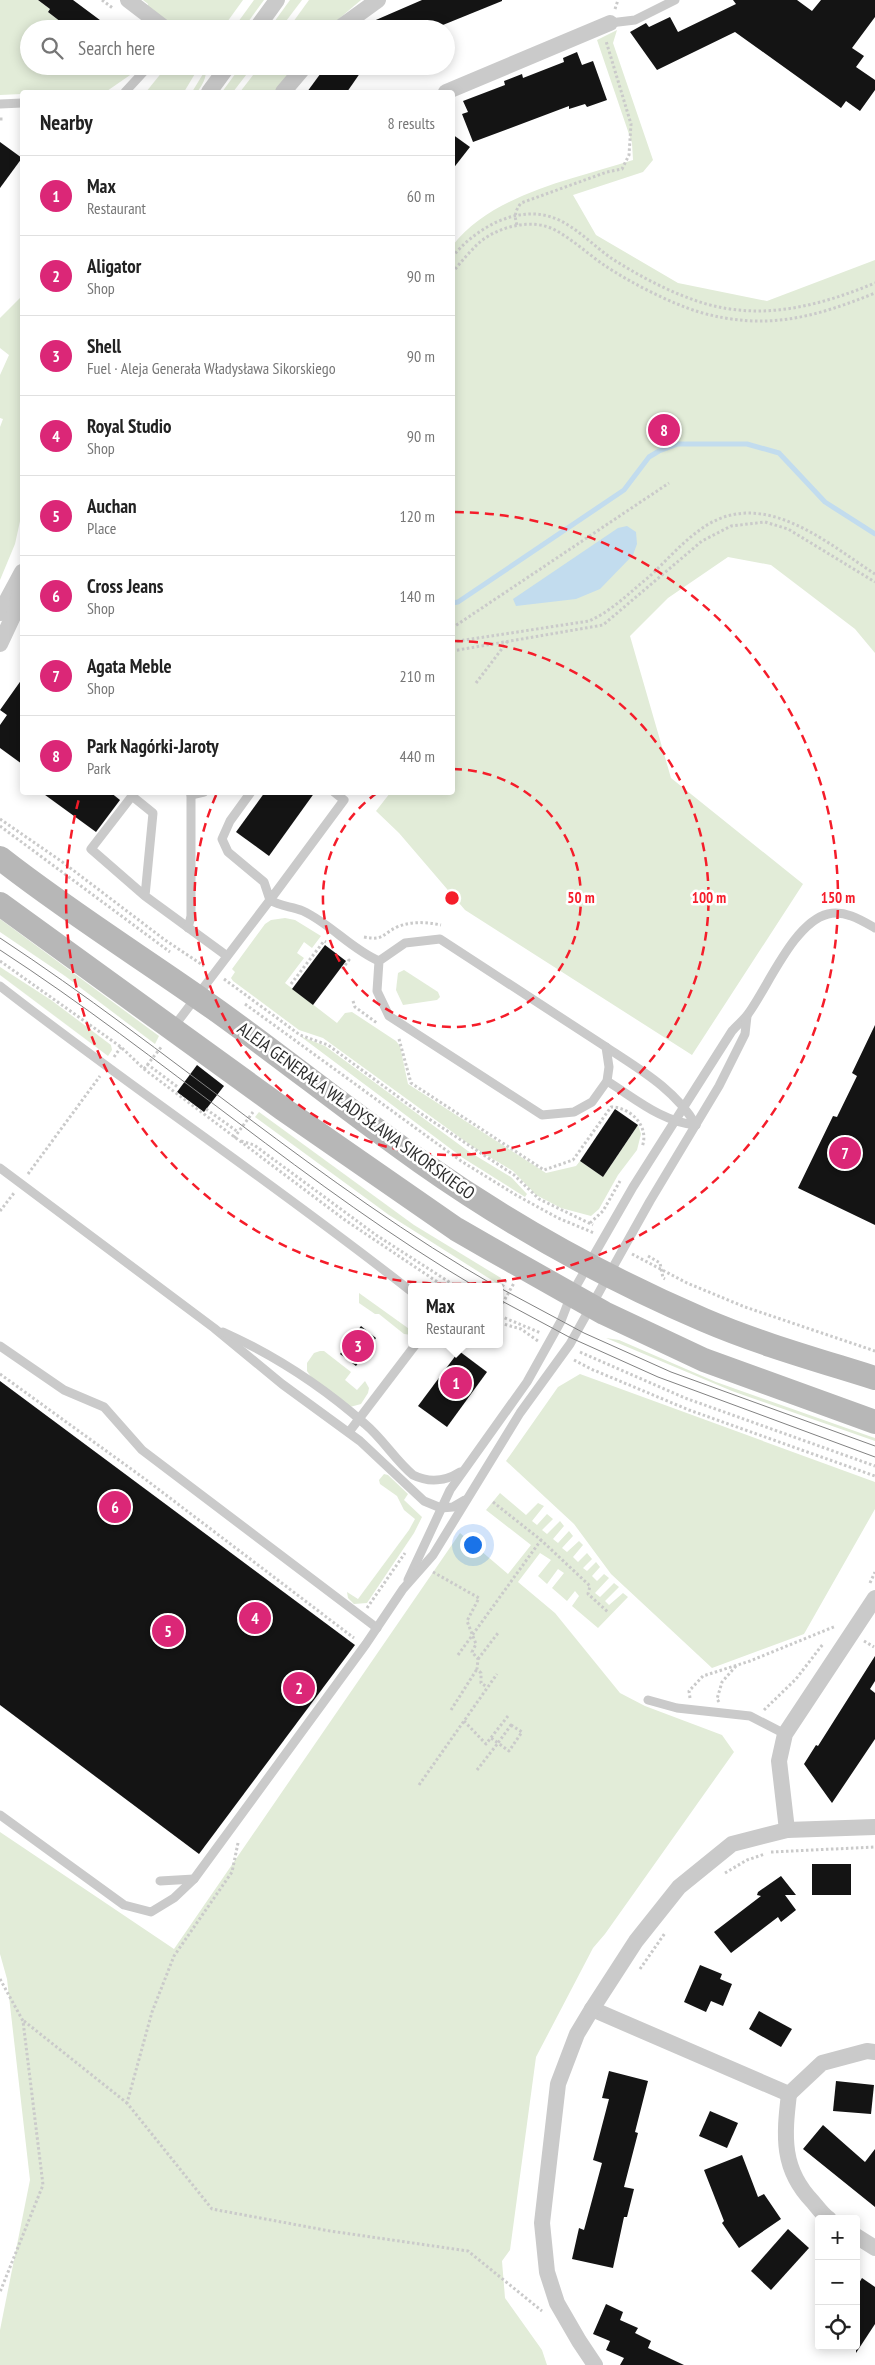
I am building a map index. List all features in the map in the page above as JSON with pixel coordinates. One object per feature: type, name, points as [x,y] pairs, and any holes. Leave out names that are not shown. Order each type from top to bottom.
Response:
[{"type":"main road","name":"ALEJA GENERAŁA WŁADYSŁAWA SIKORSKIEGO","points":[[0,858],[33,884],[197,996],[422,1163],[526,1228],[599,1269],[674,1306],[747,1337],[875,1378]]},
{"type":"main road","name":"ALEJA GENERAŁA WŁADYSŁAWA SIKORSKIEGO","points":[[0,904],[170,1037],[283,1109],[456,1229],[571,1295],[704,1360],[875,1422]]},
{"type":"street","points":[[128,0],[154,20]]},
{"type":"street","points":[[263,20],[277,0]]},
{"type":"street","points":[[350,20],[378,0]]},
{"type":"street","points":[[451,90],[610,23]]},
{"type":"street","points":[[210,90],[213,75]]},
{"type":"street","points":[[285,90],[297,75]]},
{"type":"street","points":[[0,613],[20,576]]},
{"type":"street","points":[[0,644],[15,612],[20,591]]},
{"type":"street","points":[[787,1830],[779,1761],[785,1734],[875,1598]]},
{"type":"street","points":[[595,2365],[557,2303],[547,2272],[542,2223],[558,2084],[577,2034],[636,1941],[679,1887],[732,1844],[787,1830],[875,1827]]},
{"type":"street","points":[[592,2009],[790,2094]]},
{"type":"street","points":[[825,2215],[804,2194],[793,2175],[788,2160],[785,2129],[790,2094],[822,2063],[867,2052],[875,2052]]},
{"type":"street","points":[[860,2239],[875,2248]]},
{"type":"lane","points":[[610,23],[635,20],[676,0]]},
{"type":"lane","points":[[127,90],[141,75]]},
{"type":"lane","points":[[0,104],[20,103]]},
{"type":"lane","points":[[188,928],[191,916],[191,795]]},
{"type":"lane","points":[[249,795],[230,821],[222,839],[228,852],[264,882],[270,900],[278,905],[302,911],[365,955],[379,961]]},
{"type":"lane","points":[[170,1037],[226,956],[344,800],[338,795]]},
{"type":"lane","points":[[145,896],[153,813],[132,796],[91,849],[145,896],[226,956]]},
{"type":"lane","points":[[0,1815],[124,1905],[151,1912],[174,1898],[194,1879],[403,1589],[425,1565],[520,1413],[570,1344],[592,1306],[599,1269],[633,1187],[732,1030],[747,1016],[800,934],[809,924],[827,914],[837,913],[856,918],[875,928]]},
{"type":"lane","points":[[379,961],[405,943],[440,939],[657,1081],[684,1106],[696,1125]]},
{"type":"lane","points":[[379,961],[377,991],[389,1016],[542,1115],[574,1112],[592,1102],[608,1081],[609,1067],[606,1047]]},
{"type":"lane","points":[[0,986],[408,1289]]},
{"type":"lane","points":[[403,1589],[450,1490],[524,1387],[561,1321],[571,1295],[599,1269],[650,1201],[696,1125],[745,1034],[747,1016]]},
{"type":"lane","points":[[608,1081],[674,1122],[696,1125]]},
{"type":"lane","points":[[0,1168],[214,1328],[282,1384],[349,1432],[420,1498],[432,1506],[441,1508],[457,1505],[469,1497]]},
{"type":"lane","points":[[214,1328],[254,1346],[294,1370],[359,1420],[408,1471],[418,1477],[430,1480],[446,1478],[466,1467]]},
{"type":"lane","points":[[0,1346],[64,1390],[104,1407],[142,1450],[376,1628]]},
{"type":"lane","points":[[349,1432],[413,1348]]},
{"type":"lane","points":[[648,1700],[690,1709],[750,1716],[785,1734]]},
{"type":"lane","points":[[160,1881],[194,1879]]},
{"type":"path","points":[[616,5],[618,0]]},
{"type":"path","points":[[517,225],[516,209],[521,203],[607,172],[622,169],[629,155],[631,124],[606,41],[610,23]]},
{"type":"path","points":[[455,254],[478,231],[497,222],[524,215],[547,216],[561,221],[613,258],[676,293],[704,303],[745,312],[771,312],[802,308],[838,298],[875,283]]},
{"type":"path","points":[[455,270],[482,240],[517,225],[534,224],[554,229],[606,266],[671,301],[699,312],[745,322],[771,322],[804,318],[875,293]]},
{"type":"path","points":[[455,626],[669,483]]},
{"type":"path","points":[[455,642],[589,621],[609,610],[696,533],[722,518],[745,513],[768,514],[789,521],[875,574]]},
{"type":"path","points":[[455,651],[603,626],[702,541],[731,526],[765,522],[788,529],[875,582]]},
{"type":"path","points":[[476,683],[507,642]]},
{"type":"path","points":[[0,819],[86,879],[165,940],[215,973],[300,1035],[328,1045],[420,1113],[514,1175],[533,1195],[549,1205],[591,1224],[603,1211],[623,1176]]},
{"type":"path","points":[[291,984],[324,941],[330,946]]},
{"type":"path","points":[[342,970],[349,960],[343,955]]},
{"type":"path","points":[[0,962],[121,1047],[144,1069],[358,1229],[440,1283]]},
{"type":"path","points":[[353,1002],[355,1007],[380,1025]]},
{"type":"path","points":[[392,1035],[400,1040],[411,1083],[544,1170],[573,1160],[611,1107],[619,1107],[632,1115],[641,1125],[644,1141],[639,1154]]},
{"type":"path","points":[[144,1069],[170,1037]]},
{"type":"path","points":[[0,1211],[121,1047]]},
{"type":"path","points":[[148,1064],[179,1088]]},
{"type":"path","points":[[236,1139],[238,1132],[255,1111],[250,1107]]},
{"type":"path","points":[[206,1109],[238,1132]]},
{"type":"path","points":[[236,1139],[254,1145],[376,1235],[451,1283]]},
{"type":"path","points":[[512,1193],[546,1211],[586,1228]]},
{"type":"path","points":[[541,1219],[549,1205]]},
{"type":"path","points":[[648,1256],[660,1263],[663,1278],[672,1282]]},
{"type":"path","points":[[649,1263],[745,1308],[875,1351]]},
{"type":"path","points":[[503,1285],[506,1279]]},
{"type":"path","points":[[503,1303],[514,1284]]},
{"type":"path","points":[[503,1317],[540,1332]]},
{"type":"path","points":[[503,1324],[521,1330],[538,1341]]},
{"type":"path","points":[[577,1351],[694,1401],[875,1466]]},
{"type":"path","points":[[571,1358],[591,1369],[689,1410],[875,1476]]},
{"type":"path","points":[[0,1374],[145,1478],[360,1643]]},
{"type":"path","points":[[493,1502],[541,1540],[590,1586],[588,1594],[609,1613]]},
{"type":"path","points":[[458,1655],[541,1540]]},
{"type":"path","points":[[425,1565],[433,1572],[479,1598],[468,1621],[476,1644],[472,1652],[478,1658]]},
{"type":"path","points":[[690,1709],[690,1691],[703,1676],[737,1666],[835,1626]]},
{"type":"path","points":[[450,1710],[477,1669],[478,1658],[498,1633]]},
{"type":"path","points":[[860,1642],[865,1641],[874,1647]]},
{"type":"path","points":[[750,1716],[768,1708],[796,1679],[814,1656]]},
{"type":"path","points":[[725,1713],[717,1699],[722,1682],[737,1666]]},
{"type":"path","points":[[477,1669],[481,1673],[480,1683],[487,1687]]},
{"type":"path","points":[[419,1785],[497,1674]]},
{"type":"path","points":[[464,1721],[486,1744],[508,1716]]},
{"type":"path","points":[[477,1770],[498,1743],[511,1724],[522,1732],[509,1751],[498,1743],[491,1738]]},
{"type":"path","points":[[127,2104],[152,2012],[174,1956],[232,1872],[244,1812]]},
{"type":"path","points":[[719,1878],[747,1860],[770,1852],[875,1847]]},
{"type":"path","points":[[638,1972],[670,1927]]},
{"type":"path","points":[[0,1979],[23,2021],[42,2185],[0,2292]]},
{"type":"path","points":[[23,2021],[127,2104],[212,2209],[330,2231],[468,2251],[544,2312]]},
{"type":"green space","points":[[0,0],[38,0],[50,9],[48,12],[58,20],[20,20],[20,75],[130,75],[108,90],[20,90],[20,94],[0,95]]},
{"type":"green space","points":[[143,0],[243,0],[229,20],[163,20],[147,8],[148,4]]},
{"type":"green space","points":[[254,0],[264,0],[250,20],[240,20]]},
{"type":"green space","points":[[290,0],[302,0],[287,20],[276,20]]},
{"type":"green space","points":[[309,0],[361,0],[338,20],[295,20]]},
{"type":"green space","points":[[617,30],[613,43],[653,160],[643,172],[573,195],[596,235],[678,283],[767,301],[875,260],[875,653],[855,629],[771,565],[728,557],[668,598],[630,636],[671,778],[803,884],[692,1055],[465,910],[399,833],[376,811],[388,795],[455,795],[455,243],[470,227],[489,213],[512,201],[536,190],[633,160],[632,143],[597,40]]},
{"type":"green space","points":[[160,75],[194,75],[185,90],[148,90]]},
{"type":"green space","points":[[202,75],[205,75],[198,90],[193,90]]},
{"type":"green space","points":[[234,75],[246,75],[235,90],[223,90]]},
{"type":"green space","points":[[253,75],[289,75],[277,90],[242,90]]},
{"type":"green space","points":[[20,298],[20,521],[15,544],[0,580],[0,427],[3,419],[0,418],[0,375],[9,355],[0,348],[0,318]]},
{"type":"green space","points":[[285,918],[295,920],[321,936],[312,948],[304,942],[297,953],[304,958],[285,983],[337,1023],[345,1013],[352,1012],[396,1041],[400,1046],[408,1084],[546,1173],[576,1166],[580,1161],[603,1177],[638,1125],[641,1134],[637,1150],[618,1175],[599,1209],[591,1216],[561,1208],[536,1195],[513,1171],[473,1147],[323,1038],[299,1030],[233,981],[231,978],[235,972],[232,969],[265,924],[271,920]]},
{"type":"green space","points":[[0,919],[159,1036],[155,1044],[65,976],[0,932]]},
{"type":"green space","points":[[0,967],[51,1000],[111,1045],[112,1050],[108,1056],[0,975]]},
{"type":"green space","points":[[404,970],[438,992],[440,997],[437,1000],[403,1005],[396,990],[398,973]]},
{"type":"green space","points":[[300,1036],[325,1046],[468,1151],[511,1177],[527,1194],[525,1197],[463,1158]]},
{"type":"green space","points":[[259,1112],[414,1225],[501,1278],[498,1283],[389,1215],[255,1117]]},
{"type":"green space","points":[[359,1293],[408,1328],[408,1334],[404,1334],[379,1314],[375,1314],[359,1303]]},
{"type":"green space","points":[[606,1338],[619,1340],[716,1382],[875,1438],[875,1441],[732,1391]]},
{"type":"green space","points":[[324,1351],[351,1372],[345,1380],[357,1390],[365,1381],[369,1388],[361,1404],[350,1407],[311,1377],[307,1371],[307,1363],[314,1353]]},
{"type":"green space","points":[[580,1374],[875,1482],[875,1509],[804,1634],[712,1668],[611,1574],[574,1524],[506,1461],[558,1387]]},
{"type":"green space","points":[[384,1474],[388,1475],[408,1494],[404,1500],[422,1517],[414,1533],[367,1603],[354,1604],[348,1598],[347,1592],[358,1599],[415,1519],[404,1510],[397,1496],[380,1484],[379,1480]]},
{"type":"green space","points":[[500,1493],[526,1515],[538,1503],[544,1506],[532,1521],[537,1525],[547,1514],[553,1519],[542,1530],[547,1534],[560,1521],[564,1526],[553,1539],[558,1543],[569,1531],[573,1536],[562,1548],[567,1552],[579,1541],[583,1545],[573,1557],[578,1562],[587,1553],[592,1559],[583,1568],[587,1571],[596,1562],[600,1567],[592,1576],[597,1581],[604,1574],[609,1578],[595,1593],[600,1597],[614,1583],[619,1587],[605,1601],[609,1605],[623,1593],[628,1597],[598,1628],[572,1606],[579,1596],[575,1591],[567,1601],[552,1588],[564,1573],[558,1569],[547,1584],[538,1576],[551,1560],[540,1553],[518,1582],[555,1613],[620,1693],[645,1706],[722,1735],[734,1752],[605,1934],[593,1948],[536,2057],[510,2250],[502,2261],[505,2298],[542,2350],[547,2365],[0,2365],[0,2330],[30,2180],[7,1979],[0,1954],[0,1832],[174,1949],[460,1533],[508,1574],[531,1545],[486,1510]]},
{"type":"water","points":[[627,526],[636,532],[637,544],[633,555],[600,589],[576,599],[516,606],[513,599],[618,528]]},
{"type":"building","points":[[38,0],[73,0],[100,20],[58,20],[48,12],[50,9]]},
{"type":"building","points":[[422,0],[502,0],[455,20],[376,20]]},
{"type":"building","points":[[733,0],[797,0],[812,11],[821,0],[875,0],[875,17],[852,48],[864,56],[856,67],[875,80],[875,90],[860,111],[846,101],[841,108],[735,32],[657,70],[630,32],[646,23],[649,27],[670,17],[678,32],[736,4]]},
{"type":"building","points":[[577,52],[582,65],[593,61],[607,100],[587,107],[585,104],[569,109],[569,106],[473,142],[462,114],[468,112],[463,101],[505,85],[504,81],[522,74],[523,78],[564,62],[563,58]]},
{"type":"building","points":[[319,75],[359,75],[348,90],[308,90]]},
{"type":"building","points":[[455,136],[470,147],[455,166]]},
{"type":"building","points":[[0,142],[20,157],[20,161],[0,188]]},
{"type":"building","points":[[20,682],[20,763],[0,748],[0,725],[7,715],[0,710]]},
{"type":"building","points":[[45,795],[114,795],[120,800],[96,832]]},
{"type":"building","points":[[263,795],[313,795],[269,856],[236,832]]},
{"type":"building","points":[[325,945],[346,961],[313,1005],[292,989]]},
{"type":"building","points":[[875,1025],[875,1225],[798,1188],[833,1116],[837,1117],[857,1076],[852,1073]]},
{"type":"building","points":[[197,1065],[224,1086],[204,1112],[177,1092]]},
{"type":"building","points":[[615,1109],[638,1125],[603,1177],[580,1161]]},
{"type":"building","points":[[361,1326],[376,1338],[356,1366],[340,1354]]},
{"type":"building","points":[[459,1351],[487,1372],[447,1427],[418,1406]]},
{"type":"building","points":[[0,1381],[355,1645],[199,1854],[0,1705]]},
{"type":"building","points":[[875,1656],[875,1681],[870,1689],[875,1693],[875,1739],[832,1803],[804,1764],[816,1745],[818,1746]]},
{"type":"building","points":[[812,1864],[851,1864],[851,1895],[812,1895]]},
{"type":"building","points":[[781,1876],[796,1895],[785,1895],[796,1910],[781,1922],[778,1917],[731,1953],[714,1932],[761,1896],[757,1895],[758,1892]]},
{"type":"building","points":[[700,1965],[722,1974],[720,1979],[732,1984],[723,2006],[711,2001],[706,2012],[684,2002]]},
{"type":"building","points":[[759,2011],[792,2029],[781,2047],[749,2029]]},
{"type":"building","points":[[609,2071],[648,2081],[635,2132],[638,2133],[624,2187],[634,2189],[627,2217],[624,2217],[613,2268],[572,2259],[579,2228],[584,2230],[602,2163],[593,2160],[609,2099],[602,2098]]},
{"type":"building","points":[[836,2081],[874,2085],[871,2114],[833,2111]]},
{"type":"building","points":[[710,2111],[738,2123],[727,2148],[699,2136]]},
{"type":"building","points":[[823,2125],[865,2162],[875,2149],[875,2207],[803,2149]]},
{"type":"building","points":[[742,2155],[758,2197],[764,2194],[781,2219],[739,2248],[722,2223],[724,2221],[704,2170]]},
{"type":"building","points":[[788,2229],[809,2248],[771,2290],[751,2271]]},
{"type":"building","points":[[862,2278],[875,2287],[875,2324],[860,2347],[860,2305],[860,2281]]},
{"type":"building","points":[[606,2304],[623,2312],[620,2320],[638,2328],[635,2333],[651,2341],[648,2348],[684,2365],[620,2365],[624,2358],[606,2350],[610,2341],[593,2334]]},
{"type":"waterway","points":[[455,602],[624,490],[649,457],[678,444],[747,444],[779,453],[825,502],[875,534]]},
{"type":"tram line","points":[[0,938],[124,1025],[369,1205],[432,1248],[490,1283]]},
{"type":"tram line","points":[[0,950],[120,1033],[295,1165],[354,1207],[470,1283]]},
{"type":"tram line","points":[[503,1290],[584,1333],[671,1372],[875,1446]]},
{"type":"tram line","points":[[503,1302],[569,1337],[658,1377],[875,1457]]},
{"type":"place","name":"Park Nagórki-Jaroty","points":[[664,430]]},
{"type":"place","name":"Agata Meble","points":[[845,1153]]},
{"type":"place","name":"Shell","points":[[358,1346]]},
{"type":"place","name":"Max","points":[[456,1383]]},
{"type":"place","name":"Cross Jeans","points":[[115,1507]]},
{"type":"place","name":"Royal Studio","points":[[255,1618]]},
{"type":"place","name":"Auchan","points":[[168,1631]]},
{"type":"place","name":"Aligator","points":[[299,1688]]}]
